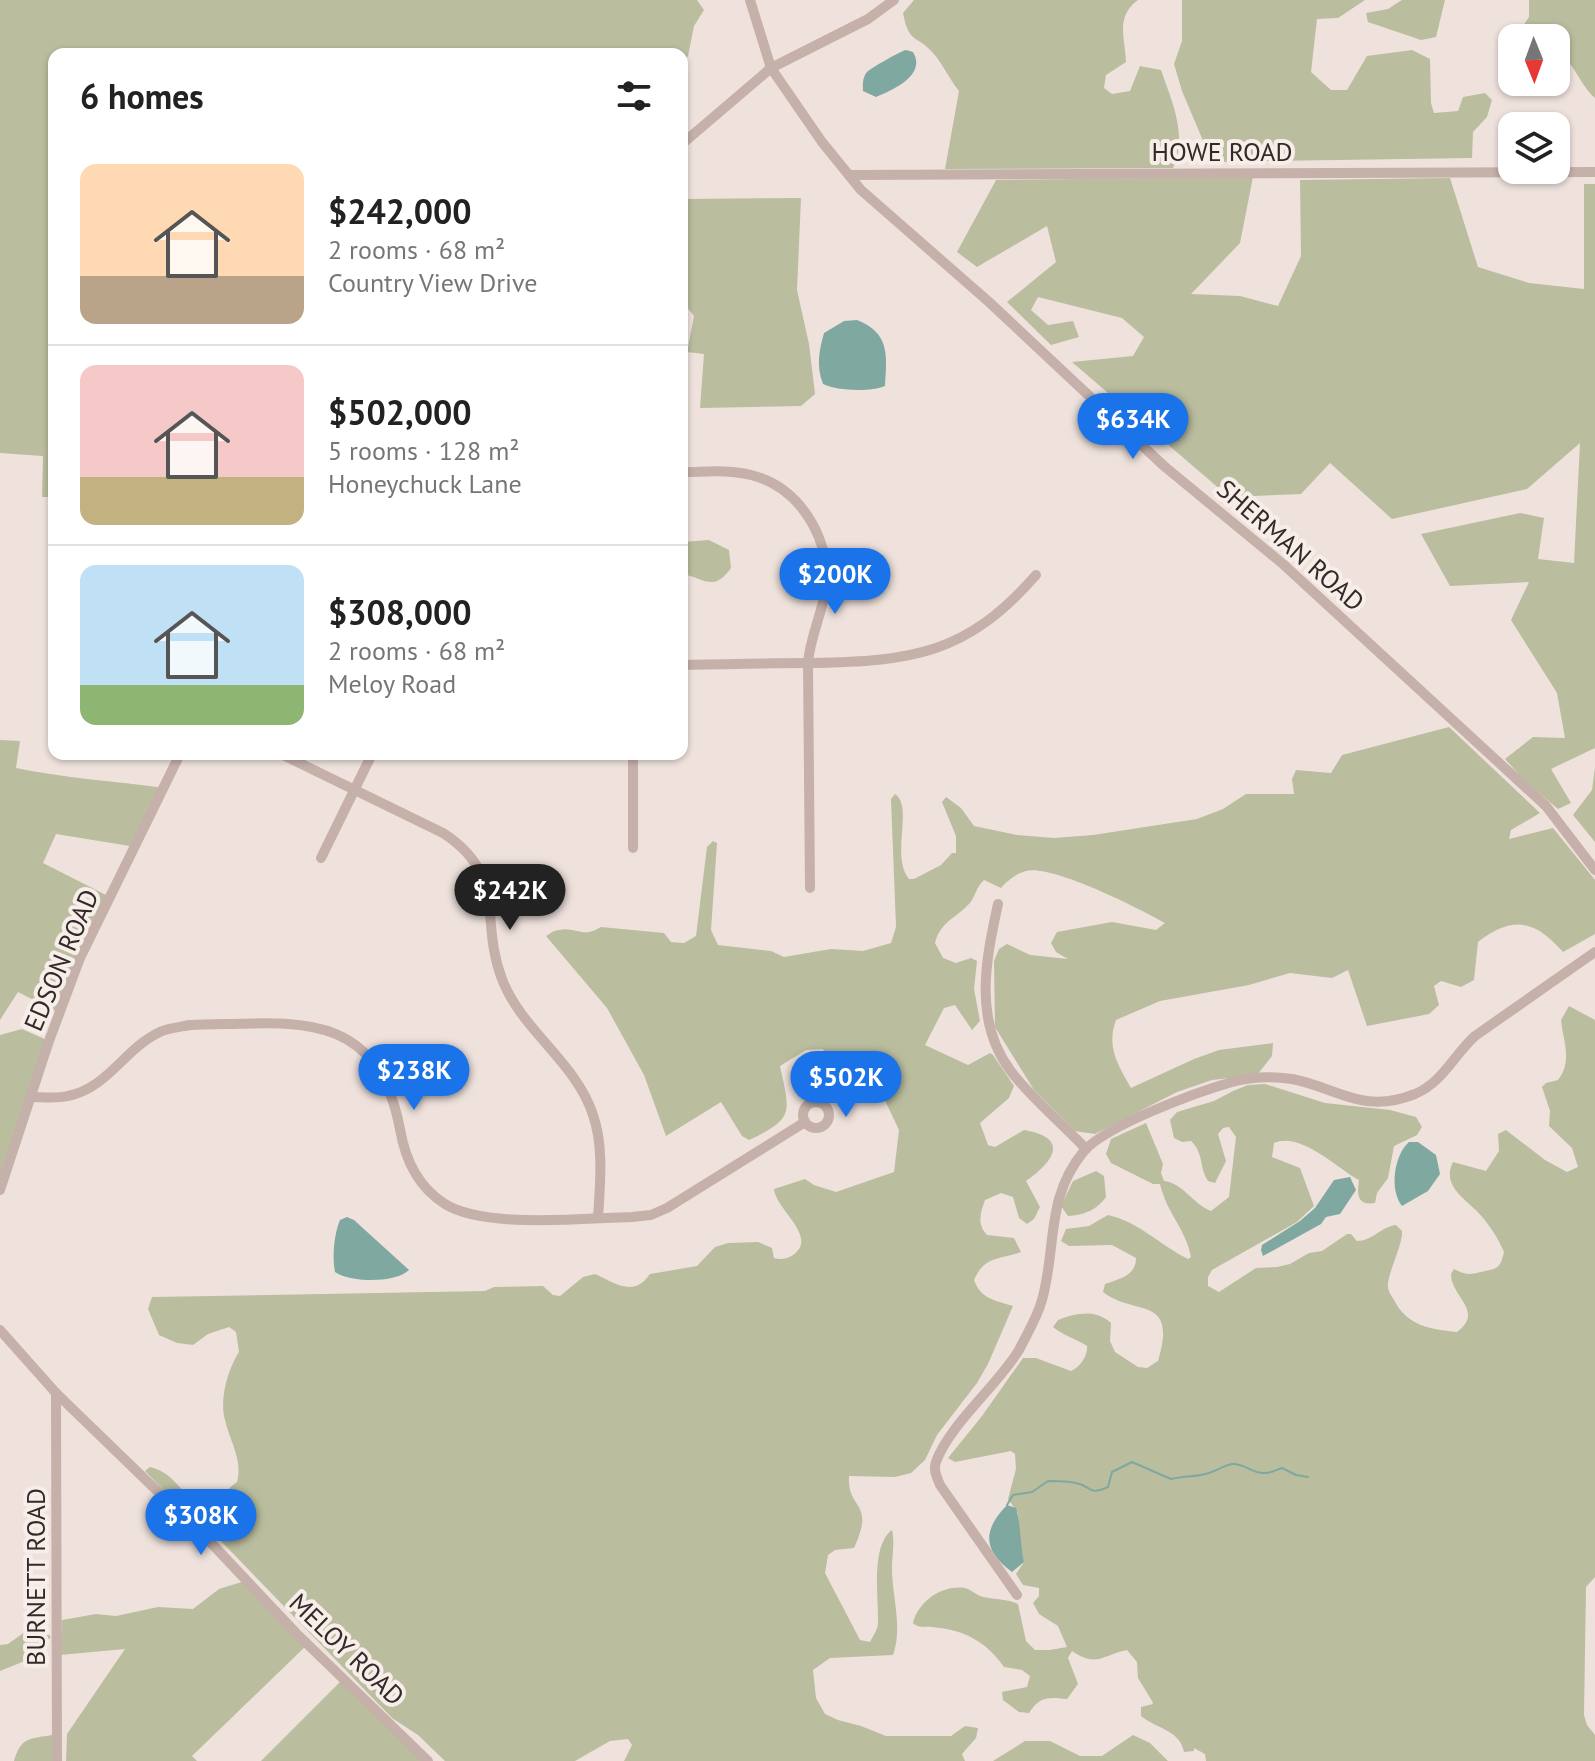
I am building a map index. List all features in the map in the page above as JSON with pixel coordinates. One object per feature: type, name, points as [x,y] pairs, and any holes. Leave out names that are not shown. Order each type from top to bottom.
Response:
[{"type":"street","name":"SHERMAN ROAD","points":[[750,0],[771,68],[822,142],[881,210],[989,302],[1153,457],[1283,564],[1546,806],[1595,870]]},
{"type":"street","points":[[688,139],[771,68],[868,19],[894,0]]},
{"type":"street","name":"HOWE ROAD","points":[[849,175],[1595,172]]},
{"type":"street","points":[[688,472],[732,472],[752,475],[768,482],[797,502],[814,524],[824,557],[826,585],[810,640],[808,663],[810,888]]},
{"type":"street","points":[[688,665],[873,662],[923,653],[983,625],[1036,575]]},
{"type":"street","name":"EDSON ROAD","points":[[0,1190],[80,958],[177,760]]},
{"type":"street","points":[[293,760],[455,840],[483,873],[489,893],[496,959],[506,990],[581,1088],[593,1113],[599,1148],[598,1218]]},
{"type":"street","points":[[321,858],[369,760]]},
{"type":"street","points":[[633,760],[633,848]]},
{"type":"street","points":[[998,904],[985,982],[985,1001],[993,1037],[1010,1071],[1086,1149]]},
{"type":"street","points":[[1017,1595],[940,1485],[935,1470],[936,1461],[1017,1352],[1037,1314],[1044,1289],[1054,1212],[1060,1193],[1086,1149],[1142,1117],[1201,1092],[1248,1079],[1292,1079],[1362,1101],[1391,1100],[1412,1095],[1438,1080],[1475,1036],[1595,952]]},
{"type":"street","points":[[30,1097],[68,1096],[86,1090],[102,1080],[144,1042],[159,1032],[176,1027],[313,1026],[347,1039],[377,1064],[392,1094],[409,1163],[418,1178],[447,1206],[499,1219],[651,1215],[805,1122]]},
{"type":"street","name":"MELOY ROAD","points":[[0,1330],[56,1393],[428,1761]]},
{"type":"street","name":"BURNETT ROAD","points":[[56,1393],[57,1761]]},
{"type":"green space","points":[[0,0],[697,0],[704,10],[694,26],[688,56],[688,48],[48,48],[48,497],[42,497],[43,456],[0,453]]},
{"type":"green space","points":[[914,0],[1138,0],[1124,20],[1126,62],[1106,75],[1104,88],[1112,94],[1130,91],[1140,66],[1161,70],[1179,131],[1173,168],[945,169],[959,91],[933,53],[908,30],[903,13]]},
{"type":"green space","points":[[1182,0],[1365,0],[1338,18],[1317,19],[1311,72],[1331,90],[1347,90],[1367,56],[1412,50],[1430,59],[1434,113],[1458,111],[1463,97],[1485,93],[1492,100],[1487,117],[1473,132],[1472,158],[1212,162],[1174,64],[1182,41]]},
{"type":"green space","points":[[1402,0],[1445,0],[1436,37],[1421,40],[1368,22],[1366,13],[1388,9]]},
{"type":"green space","points":[[1529,0],[1595,0],[1595,98],[1570,64],[1570,24],[1524,24],[1529,17]]},
{"type":"green space","points":[[1253,177],[1240,243],[1191,294],[1240,296],[1278,306],[1301,256],[1300,180],[1450,178],[1478,267],[1529,283],[1584,289],[1584,184],[1595,184],[1595,748],[1551,769],[1571,803],[1558,809],[1505,759],[1533,737],[1565,738],[1557,693],[1511,620],[1529,582],[1450,586],[1421,534],[1520,513],[1544,518],[1538,559],[1574,563],[1580,443],[1527,489],[1392,519],[1330,463],[1301,494],[1229,497],[1072,362],[1133,356],[1144,337],[1122,318],[1038,297],[1031,310],[1048,325],[1073,321],[1079,337],[1051,345],[1007,302],[1056,262],[1047,226],[977,267],[957,252],[996,180]]},
{"type":"green space","points":[[801,198],[797,290],[809,344],[815,394],[801,406],[700,408],[704,354],[688,352],[694,316],[688,308],[688,199]]},
{"type":"green space","points":[[709,540],[729,550],[731,568],[725,576],[708,582],[688,576],[688,542]]},
{"type":"green space","points":[[1449,727],[1540,813],[1511,830],[1509,839],[1553,828],[1595,880],[1595,934],[1563,952],[1543,933],[1523,925],[1513,925],[1491,933],[1478,942],[1474,980],[1461,987],[1441,981],[1434,986],[1439,1005],[1429,1014],[1367,1026],[1348,970],[1332,978],[1290,973],[1249,985],[1160,1001],[1116,1020],[1113,1047],[1131,1088],[1219,1050],[1273,1043],[1272,1056],[1257,1075],[1212,1080],[1177,1092],[1095,1134],[1075,1131],[1034,1090],[995,1027],[994,961],[999,949],[1007,944],[1030,955],[1068,959],[1056,952],[1051,943],[1057,932],[1112,922],[1156,930],[1165,923],[1075,881],[1055,874],[1026,871],[1001,888],[984,880],[970,903],[945,925],[938,936],[935,943],[943,958],[956,963],[971,958],[977,961],[974,989],[980,1021],[972,1030],[955,1005],[944,1008],[925,1045],[968,1065],[990,1053],[1014,1086],[1009,1098],[980,1123],[988,1145],[995,1147],[1024,1130],[1048,1139],[1053,1151],[1044,1166],[1026,1181],[1040,1207],[1034,1219],[1027,1224],[1019,1218],[1013,1197],[1001,1193],[985,1200],[983,1205],[981,1223],[987,1235],[1014,1238],[1021,1252],[988,1262],[974,1280],[984,1295],[1013,1306],[977,1383],[937,1435],[925,1460],[911,1473],[895,1477],[849,1476],[852,1495],[862,1513],[860,1533],[854,1548],[835,1550],[828,1555],[825,1573],[860,1640],[870,1642],[878,1624],[878,1560],[885,1538],[892,1530],[892,1579],[897,1623],[893,1655],[830,1658],[813,1670],[816,1698],[825,1714],[838,1720],[886,1736],[951,1736],[965,1726],[978,1728],[976,1738],[962,1754],[965,1761],[624,1761],[632,1745],[628,1739],[610,1741],[575,1761],[445,1761],[418,1735],[392,1718],[219,1539],[181,1508],[145,1471],[150,1467],[167,1474],[189,1496],[205,1506],[237,1482],[238,1474],[237,1459],[223,1412],[228,1375],[239,1352],[236,1332],[229,1327],[208,1334],[193,1345],[177,1343],[159,1335],[148,1309],[152,1297],[485,1291],[494,1287],[543,1286],[553,1295],[560,1296],[583,1277],[595,1274],[631,1287],[650,1274],[697,1266],[715,1247],[728,1243],[758,1242],[772,1248],[774,1258],[793,1255],[800,1248],[799,1232],[774,1189],[805,1179],[836,1192],[894,1172],[899,1130],[881,1092],[822,1049],[806,1050],[780,1066],[787,1104],[786,1112],[775,1126],[749,1140],[742,1136],[721,1102],[666,1136],[644,1075],[607,1008],[546,936],[552,932],[565,929],[589,932],[601,927],[664,933],[671,942],[684,943],[696,936],[707,847],[713,841],[717,843],[711,930],[718,945],[771,951],[784,957],[831,949],[863,951],[891,943],[896,927],[891,799],[895,794],[903,810],[901,858],[909,879],[914,879],[956,853],[956,836],[942,802],[946,797],[961,808],[974,826],[1017,835],[1054,838],[1093,835],[1197,819],[1223,809],[1246,794],[1294,794],[1292,779],[1296,770],[1331,773],[1342,755]]},
{"type":"green space","points":[[0,740],[20,741],[16,768],[164,788],[136,847],[56,834],[43,863],[110,897],[59,1013],[18,992],[0,1020]]},
{"type":"green space","points":[[1595,767],[1595,842],[1573,815],[1592,790]]},
{"type":"green space","points":[[1569,1006],[1595,1020],[1595,1577],[1586,1587],[1584,1715],[1595,1735],[1595,1761],[1206,1761],[1205,1754],[1194,1748],[1194,1751],[1184,1752],[1173,1734],[1141,1716],[1141,1707],[1153,1704],[1138,1678],[1137,1662],[1127,1650],[1100,1659],[1088,1659],[1072,1651],[1068,1658],[1078,1684],[1067,1699],[1045,1699],[1029,1713],[1019,1712],[1003,1700],[1002,1692],[1027,1687],[1030,1676],[1022,1670],[1004,1667],[990,1650],[973,1638],[913,1623],[920,1607],[934,1595],[950,1588],[968,1589],[980,1596],[1018,1604],[1026,1641],[1035,1650],[1067,1647],[1058,1626],[1039,1614],[1033,1603],[1039,1596],[1039,1588],[1023,1585],[1016,1574],[1024,1562],[1018,1513],[1008,1499],[1016,1469],[1015,1454],[1011,1451],[955,1462],[948,1458],[1023,1358],[1036,1358],[1071,1371],[1080,1364],[1087,1346],[1053,1327],[1058,1320],[1079,1314],[1099,1316],[1111,1323],[1110,1341],[1115,1352],[1138,1367],[1147,1368],[1158,1361],[1163,1340],[1158,1316],[1103,1292],[1105,1284],[1130,1273],[1136,1258],[1112,1245],[1069,1246],[1061,1241],[1066,1229],[1089,1226],[1108,1215],[1140,1228],[1188,1259],[1191,1257],[1160,1184],[1153,1184],[1111,1163],[1106,1154],[1111,1139],[1146,1123],[1163,1164],[1161,1173],[1164,1181],[1177,1186],[1211,1211],[1229,1197],[1236,1137],[1229,1127],[1218,1134],[1226,1161],[1215,1183],[1208,1181],[1195,1146],[1191,1141],[1182,1142],[1174,1138],[1170,1120],[1177,1112],[1214,1101],[1248,1085],[1265,1084],[1325,1103],[1390,1110],[1416,1117],[1422,1127],[1417,1135],[1394,1146],[1388,1178],[1377,1193],[1375,1203],[1362,1201],[1358,1195],[1359,1180],[1318,1152],[1295,1142],[1274,1143],[1272,1157],[1300,1168],[1314,1206],[1297,1222],[1212,1270],[1208,1286],[1219,1292],[1256,1268],[1290,1264],[1309,1253],[1322,1251],[1347,1234],[1357,1241],[1396,1225],[1402,1235],[1388,1283],[1391,1296],[1406,1316],[1420,1325],[1457,1332],[1468,1317],[1451,1274],[1454,1269],[1470,1274],[1494,1269],[1501,1262],[1504,1252],[1487,1223],[1453,1187],[1450,1171],[1453,1162],[1486,1171],[1499,1151],[1498,1134],[1506,1130],[1545,1160],[1567,1172],[1578,1167],[1572,1148],[1549,1126],[1550,1111],[1542,1087],[1558,1080],[1563,1073],[1566,1051],[1561,1020]]},
{"type":"green space","points":[[22,1029],[49,1041],[0,1190],[0,1035]]},
{"type":"green space","points":[[1096,1171],[1104,1176],[1106,1197],[1090,1211],[1068,1216],[1061,1206],[1073,1181]]},
{"type":"green space","points":[[248,1580],[308,1644],[192,1756],[197,1761],[66,1761],[67,1734],[125,1649],[60,1655],[62,1620],[96,1614],[116,1616],[158,1607],[193,1609],[219,1589]]},
{"type":"green space","points":[[36,1624],[51,1637],[32,1658],[0,1671],[0,1645],[8,1644]]},
{"type":"green space","points":[[344,1678],[428,1761],[261,1761]]},
{"type":"green space","points":[[52,1735],[57,1739],[57,1761],[14,1761],[27,1740]]},
{"type":"green space","points":[[1133,1735],[1150,1743],[1168,1761],[993,1761],[1025,1741],[1050,1741],[1080,1756],[1102,1756]]},
{"type":"water","points":[[906,50],[913,52],[916,68],[906,80],[876,97],[863,91],[867,72]]},
{"type":"water","points":[[857,320],[876,331],[881,338],[886,355],[885,386],[854,390],[823,384],[819,358],[824,333],[844,321]]},
{"type":"water","points":[[1409,1142],[1418,1142],[1436,1155],[1440,1174],[1428,1191],[1402,1206],[1396,1191],[1395,1173],[1400,1155]]},
{"type":"water","points":[[1350,1177],[1356,1190],[1340,1214],[1326,1217],[1321,1224],[1263,1256],[1262,1245],[1315,1208],[1334,1180]]},
{"type":"water","points":[[347,1217],[409,1270],[394,1277],[373,1280],[351,1278],[335,1272],[336,1232],[340,1220]]},
{"type":"water","points":[[1007,1505],[1016,1508],[1024,1562],[1012,1572],[995,1556],[989,1540],[993,1523]]},
{"type":"waterway","points":[[1007,1505],[1013,1495],[1032,1492],[1048,1481],[1073,1482],[1102,1490],[1108,1487],[1112,1472],[1132,1462],[1171,1479],[1205,1474],[1232,1464],[1263,1473],[1282,1468],[1308,1477]]}]
